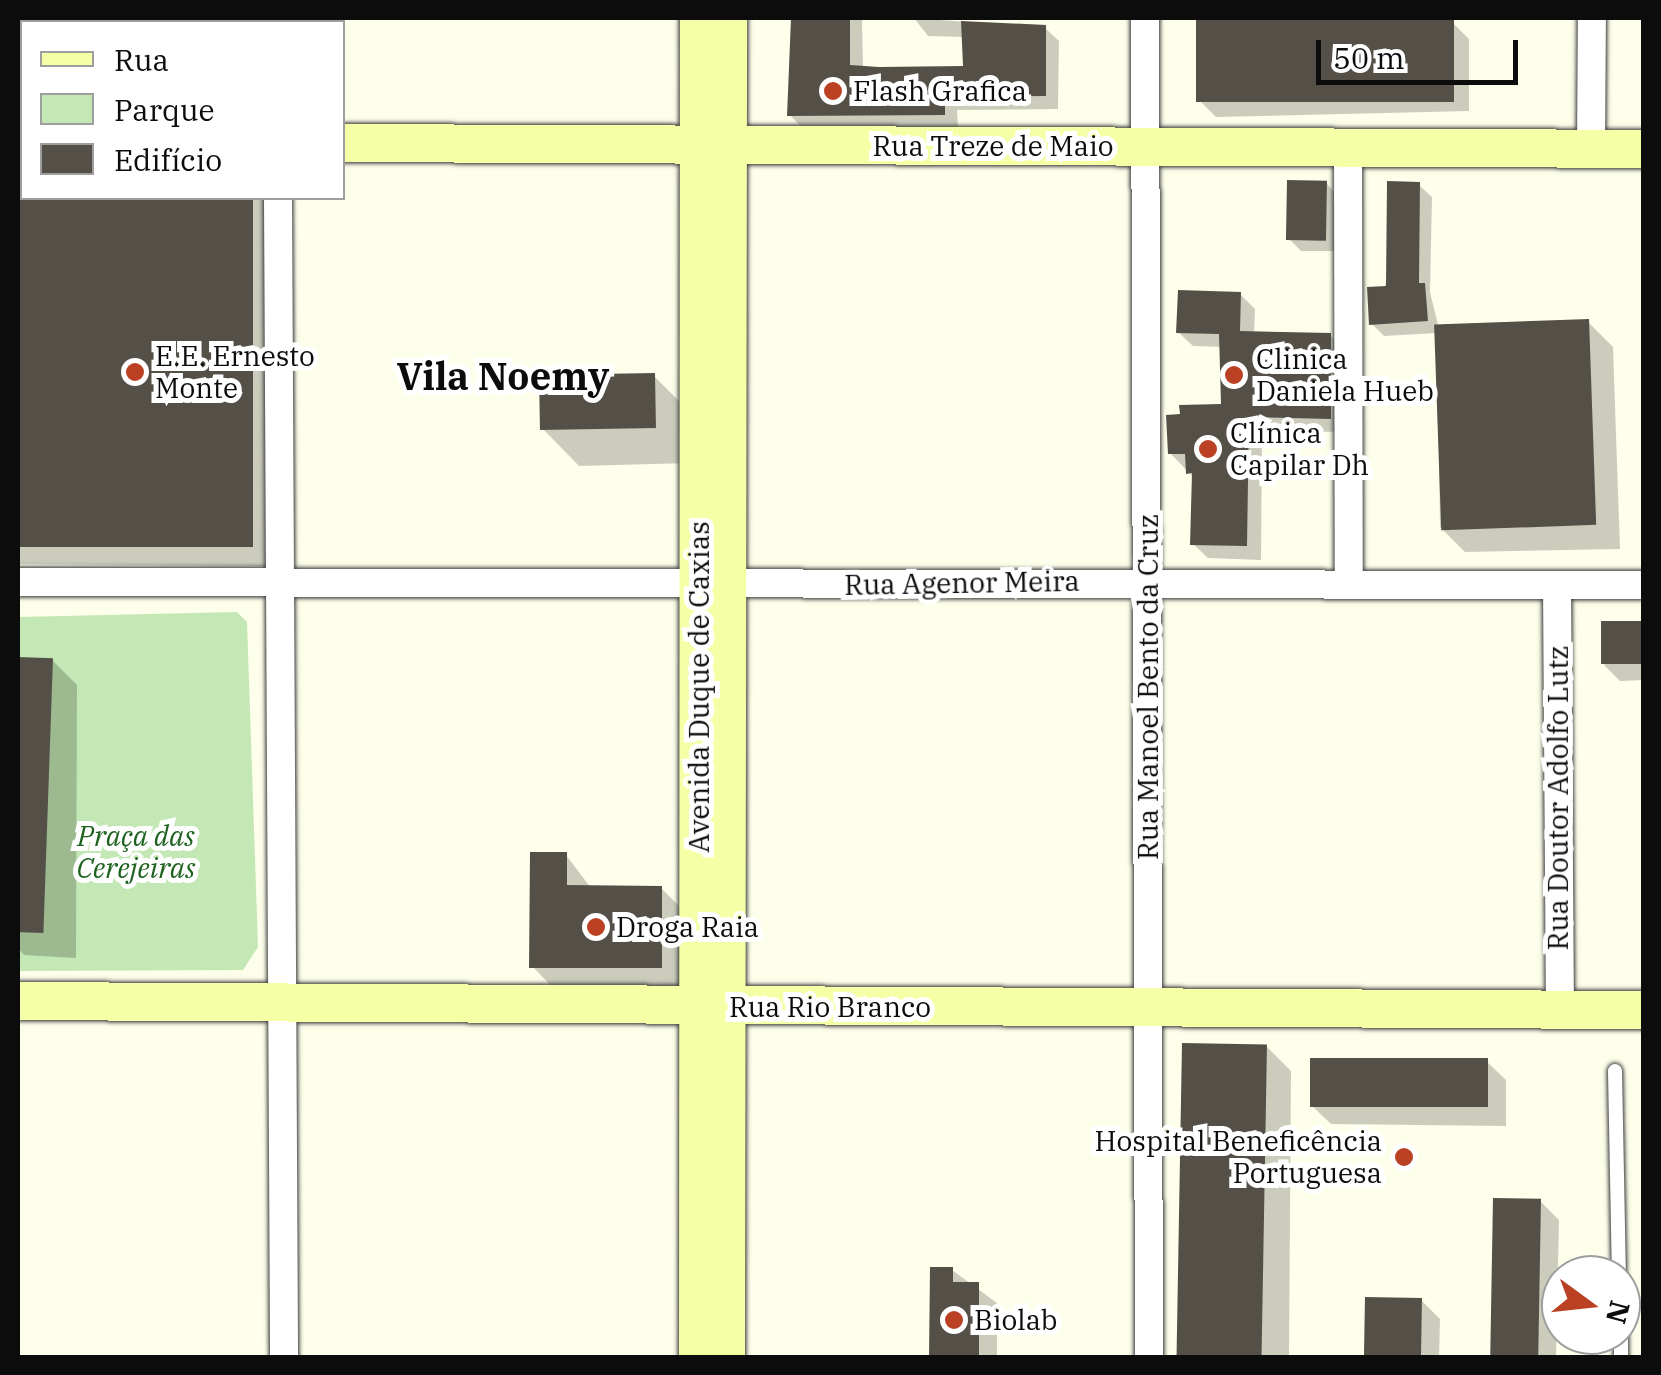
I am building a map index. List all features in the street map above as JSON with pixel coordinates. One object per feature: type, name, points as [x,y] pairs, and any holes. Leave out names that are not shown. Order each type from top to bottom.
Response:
[{"type":"street","name":"Avenida Duque de Caxias","points":[[698,1358],[712,1007],[714,586],[713,146],[699,18]]},
{"type":"street","name":"Avenida Duque de Caxias","points":[[713,146],[728,18]]},
{"type":"street","name":"Rua Manoel Bento da Cruz","points":[[1145,18],[1149,1358]]},
{"type":"street","points":[[1591,149],[1592,18]]},
{"type":"street","name":"Rua Treze de Maio","points":[[345,143],[1644,149]]},
{"type":"street","points":[[1348,148],[1349,580]]},
{"type":"street","points":[[278,200],[278,1004],[284,1358]]},
{"type":"street","name":"Rua Agenor Meira","points":[[281,584],[714,586],[1349,580],[1644,586]]},
{"type":"street","points":[[18,582],[281,584]]},
{"type":"street","name":"Rua Doutor Adolfo Lutz","points":[[1557,586],[1560,1009]]},
{"type":"street","name":"Rua Rio Branco","points":[[18,1001],[1644,1010]]},
{"type":"street","name":"Avenida Duque de Caxias","points":[[712,1007],[726,1358]]},
{"type":"lane","points":[[1615,1072],[1619,1255]]},
{"type":"green space","name":"Praça das Cerejeiras","points":[[237,612],[247,622],[258,947],[243,970],[18,971],[18,617]]},
{"type":"building","points":[[791,18],[850,18],[850,65],[879,67],[963,66],[961,21],[1046,25],[1046,96],[945,97],[945,115],[787,116]]},
{"type":"building","points":[[1196,18],[1454,18],[1454,102],[1196,102]]},
{"type":"building","points":[[1287,180],[1327,181],[1326,241],[1286,240]]},
{"type":"building","points":[[1387,181],[1420,182],[1419,283],[1425,283],[1428,321],[1369,325],[1367,287],[1386,286]]},
{"type":"building","name":"E.E. Ernesto Monte","points":[[18,198],[253,200],[253,547],[18,547]]},
{"type":"building","points":[[1178,290],[1241,292],[1240,331],[1331,333],[1331,419],[1249,417],[1247,546],[1190,545],[1192,473],[1186,474],[1185,454],[1168,454],[1166,415],[1180,414],[1179,405],[1221,404],[1219,334],[1176,333]]},
{"type":"building","points":[[1589,319],[1596,525],[1441,530],[1434,324]]},
{"type":"building","points":[[655,373],[656,428],[540,430],[539,375]]},
{"type":"building","points":[[1601,621],[1644,621],[1644,664],[1601,664]]},
{"type":"building","points":[[18,657],[53,658],[43,933],[18,932]]},
{"type":"building","name":"Droga Raia","points":[[530,852],[567,852],[567,885],[662,886],[662,968],[529,968]]},
{"type":"building","points":[[1182,1043],[1267,1044],[1262,1358],[1177,1358]]},
{"type":"building","points":[[1310,1058],[1488,1058],[1488,1107],[1310,1107]]},
{"type":"building","points":[[1493,1198],[1541,1199],[1538,1358],[1490,1358]]},
{"type":"building","name":"Biolab","points":[[930,1267],[953,1267],[953,1282],[979,1282],[979,1358],[929,1358]]},
{"type":"building","points":[[1365,1297],[1422,1298],[1421,1358],[1364,1358]]},
{"type":"place","name":"Flash Grafica","points":[[833,91]]},
{"type":"place","name":"E.E. Ernesto Monte","points":[[135,372]]},
{"type":"place","name":"Clinica Daniela Hueb","points":[[1234,375]]},
{"type":"place","name":"Clínica Capilar Dh","points":[[1208,449]]},
{"type":"place","name":"Droga Raia","points":[[596,927]]},
{"type":"place","name":"Hospital Beneficência Portuguesa","points":[[1404,1157]]},
{"type":"place","name":"Biolab","points":[[954,1320]]},
{"type":"district","name":"Vila Noemy","points":[[503,376]]}]
